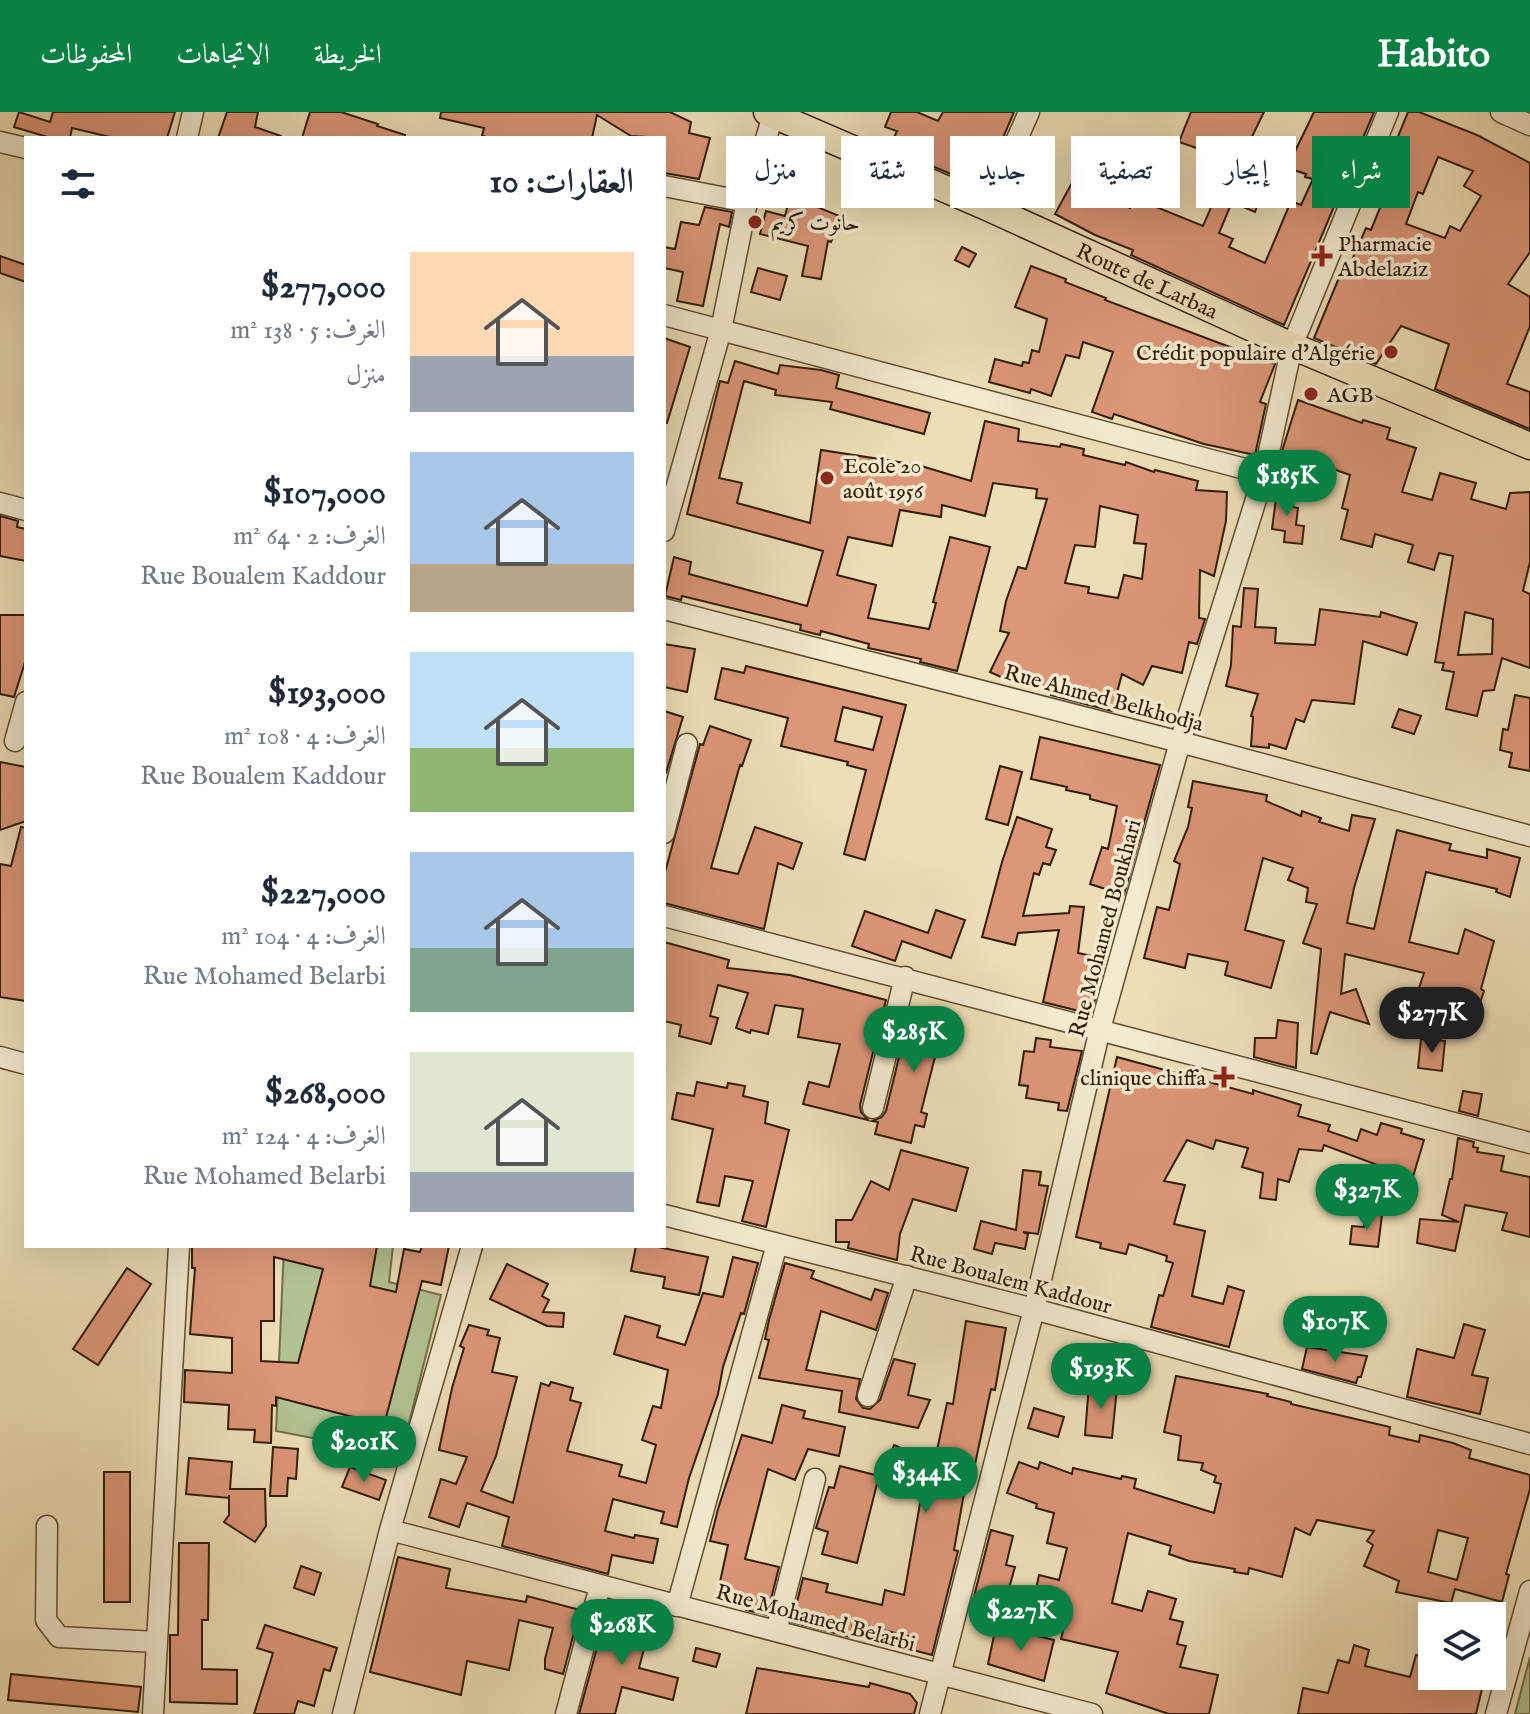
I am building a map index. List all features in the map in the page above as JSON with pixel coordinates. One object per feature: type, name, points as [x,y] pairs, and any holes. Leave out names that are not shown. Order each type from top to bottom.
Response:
[{"type":"main road","name":"Route de Larbaa","points":[[771,113],[950,191]]},
{"type":"main road","name":"Route de Larbaa","points":[[989,208],[1292,346],[1530,446]]},
{"type":"street","points":[[187,136],[193,112]]},
{"type":"street","points":[[1018,136],[1029,112]]},
{"type":"street","name":"Rue Mohamed Boukhari","points":[[930,1714],[1034,1309],[1100,1029],[1180,742],[1264,474],[1292,346],[1388,112]]},
{"type":"street","points":[[1501,112],[1530,125]]},
{"type":"street","points":[[765,136],[771,113]]},
{"type":"street","points":[[0,142],[24,148]]},
{"type":"street","points":[[666,186],[726,198]]},
{"type":"street","points":[[666,524],[721,330],[746,208]]},
{"type":"street","points":[[666,316],[1264,474]]},
{"type":"street","points":[[0,503],[24,509]]},
{"type":"street","name":"Rue Ahmed Belkhodja","points":[[666,610],[1530,836]]},
{"type":"street","points":[[14,740],[24,708]]},
{"type":"street","points":[[666,825],[687,744]]},
{"type":"street","points":[[666,917],[1530,1143]]},
{"type":"street","points":[[873,1108],[905,977]]},
{"type":"street","points":[[0,1057],[24,1063]]},
{"type":"street","name":"Rue Boualem Kaddour","points":[[666,1216],[1034,1309],[1530,1444]]},
{"type":"street","points":[[677,1606],[777,1244]]},
{"type":"street","points":[[153,1714],[179,1248]]},
{"type":"street","points":[[343,1714],[390,1530],[471,1248]]},
{"type":"street","points":[[868,1396],[907,1276]]},
{"type":"street","points":[[776,1631],[815,1479]]},
{"type":"street","points":[[47,1526],[46,1620],[53,1631],[59,1637],[157,1642]]},
{"type":"street","name":"Rue Mohamed Belarbi","points":[[390,1530],[1092,1714]]},
{"type":"street","points":[[566,1714],[600,1586]]},
{"type":"street","points":[[1496,1714],[1530,1591]]},
{"type":"green space","points":[[284,1248],[393,1248],[389,1282],[441,1295],[401,1455],[276,1431]]},
{"type":"green space","points":[[1530,1657],[1530,1714],[1515,1714]]},
{"type":"building","points":[[19,112],[50,122],[53,112],[175,112],[168,136],[106,136],[72,128],[70,136],[44,136],[14,127]]},
{"type":"building","points":[[227,112],[258,112],[255,127],[281,136],[219,136]]},
{"type":"building","points":[[310,112],[341,112],[405,135],[405,136],[303,136]]},
{"type":"building","points":[[441,112],[670,112],[691,122],[689,133],[710,138],[699,179],[666,173],[666,136],[631,136],[597,115],[592,136],[482,136],[484,128],[440,118]]},
{"type":"building","points":[[891,112],[917,112],[938,121],[943,112],[1014,112],[1004,136],[950,136],[950,174],[934,167],[934,136],[895,136],[897,131],[885,127]]},
{"type":"building","points":[[1191,112],[1264,112],[1252,136],[1196,136],[1196,148],[1180,142]]},
{"type":"building","points":[[1314,112],[1374,112],[1364,136],[1312,136],[1312,179],[1296,171],[1296,149]]},
{"type":"building","points":[[1408,112],[1419,112],[1477,135],[1530,163],[1530,252],[1508,284],[1530,297],[1530,326],[1507,384],[1530,392],[1530,429],[1435,389],[1449,344],[1401,326],[1376,364],[1314,338],[1343,268],[1348,269],[1366,228],[1371,230],[1380,208],[1410,208],[1410,136],[1398,136]],"holes":[[[1438,157],[1473,171],[1464,186],[1481,196],[1460,231],[1450,226],[1445,238],[1406,224],[1418,192],[1423,194]]]},
{"type":"building","points":[[1312,181],[1312,208],[1333,208],[1284,325],[1131,255],[1133,250],[1055,214],[1071,185],[1071,208],[1159,208],[1203,226],[1211,208],[1229,208],[1219,233],[1233,239],[1229,247],[1265,263],[1288,208],[1296,208],[1296,203],[1301,205]]},
{"type":"building","points":[[705,207],[732,212],[729,227],[720,224],[703,306],[677,301],[683,272],[666,268],[666,247],[675,249],[681,222],[699,225]]},
{"type":"building","points":[[787,208],[820,208],[842,217],[831,242],[828,241],[821,279],[802,276],[808,246],[760,234],[766,211],[785,216]]},
{"type":"building","points":[[962,247],[976,254],[969,267],[955,260]]},
{"type":"building","points":[[0,256],[24,264],[24,281],[0,273]]},
{"type":"building","points":[[1031,266],[1066,279],[1065,282],[1105,300],[1275,364],[1260,402],[1266,404],[1255,455],[1204,444],[1114,414],[1112,419],[1092,412],[1113,352],[1083,342],[1079,358],[1066,355],[1051,396],[1031,389],[1030,393],[989,382],[995,359],[1022,366],[1023,362],[1029,363],[1032,350],[1039,352],[1047,319],[1015,307]]},
{"type":"building","points":[[758,268],[787,276],[780,300],[751,292]]},
{"type":"building","points":[[666,339],[690,347],[666,423]]},
{"type":"building","points":[[735,361],[778,374],[780,365],[821,370],[839,375],[836,388],[930,413],[924,434],[830,409],[832,402],[775,395],[776,390],[744,381],[719,478],[742,483],[737,503],[810,523],[821,450],[918,465],[971,481],[985,421],[1019,429],[1018,441],[1084,449],[1083,455],[1125,465],[1126,462],[1154,472],[1198,481],[1196,490],[1227,492],[1226,521],[1214,576],[1200,570],[1199,618],[1205,619],[1197,644],[1189,642],[1182,673],[1152,666],[1143,685],[1122,674],[1112,711],[1051,695],[1053,688],[1003,678],[990,672],[1009,633],[1000,631],[1006,601],[1018,567],[1026,569],[1047,499],[1036,498],[1037,489],[993,483],[985,516],[942,505],[941,517],[900,510],[892,546],[848,537],[837,575],[876,585],[868,618],[929,629],[950,537],[990,547],[957,671],[920,662],[921,659],[868,648],[869,644],[821,631],[820,635],[800,630],[801,625],[682,596],[681,600],[666,596],[674,557],[691,562],[689,574],[807,606],[823,551],[687,514],[720,381],[728,383]],"holes":[[[1100,506],[1138,515],[1134,543],[1146,544],[1142,579],[1124,575],[1118,598],[1088,593],[1089,587],[1065,583],[1075,545],[1095,547]]]},
{"type":"building","points":[[1298,400],[1362,423],[1363,420],[1390,428],[1387,439],[1416,448],[1402,492],[1432,500],[1440,473],[1476,483],[1471,499],[1506,509],[1510,493],[1530,492],[1530,562],[1523,591],[1530,594],[1530,668],[1502,658],[1494,690],[1483,691],[1477,716],[1446,709],[1454,672],[1442,670],[1444,663],[1435,662],[1453,556],[1439,553],[1434,570],[1408,562],[1413,545],[1375,534],[1372,547],[1341,539],[1348,510],[1342,508],[1350,475],[1282,451]],"holes":[[[1465,612],[1493,619],[1492,654],[1458,655]]]},
{"type":"building","points":[[1277,491],[1294,493],[1293,507],[1298,508],[1296,525],[1304,526],[1302,544],[1284,542],[1285,531],[1272,529]]},
{"type":"building","points":[[0,516],[18,521],[17,527],[24,529],[24,561],[0,556]]},
{"type":"building","points":[[1244,588],[1258,589],[1255,627],[1276,628],[1275,643],[1315,645],[1320,609],[1380,617],[1381,612],[1417,623],[1407,655],[1363,641],[1354,704],[1312,700],[1304,722],[1296,719],[1286,749],[1269,744],[1269,748],[1251,746],[1251,716],[1258,694],[1226,686],[1231,665],[1233,626],[1241,627]]},
{"type":"building","points":[[0,615],[24,615],[24,665],[14,697],[0,694]]},
{"type":"building","points":[[666,644],[695,649],[687,692],[666,687]]},
{"type":"building","points":[[746,666],[906,705],[865,860],[844,854],[866,770],[847,765],[848,762],[781,746],[788,718],[715,699],[722,668],[744,673]],"holes":[[[843,707],[882,717],[873,750],[835,741]]]},
{"type":"building","points":[[1515,695],[1530,698],[1530,771],[1509,767],[1512,753],[1500,750],[1503,729],[1508,730]]},
{"type":"building","points":[[1399,709],[1421,716],[1414,734],[1392,727]]},
{"type":"building","points":[[666,712],[683,717],[666,773]]},
{"type":"building","points":[[710,726],[751,740],[740,765],[711,868],[738,874],[755,827],[802,843],[793,869],[778,863],[764,929],[666,904],[666,869],[700,744],[703,745]]},
{"type":"building","points":[[1040,737],[1160,765],[1124,895],[1090,884],[1102,847],[1108,849],[1117,806],[1090,799],[1090,795],[1066,790],[1067,787],[1031,779]]},
{"type":"building","points":[[0,762],[24,767],[24,822],[0,830]]},
{"type":"building","points":[[1000,766],[1022,772],[1008,825],[986,819]]},
{"type":"building","points":[[1193,781],[1267,795],[1266,801],[1301,816],[1302,811],[1321,818],[1319,822],[1349,831],[1352,815],[1375,819],[1347,923],[1374,929],[1397,830],[1451,844],[1449,850],[1487,858],[1487,849],[1520,858],[1510,897],[1496,892],[1497,889],[1426,872],[1409,942],[1458,954],[1465,929],[1494,941],[1476,1015],[1448,1005],[1450,998],[1419,988],[1424,973],[1345,954],[1341,994],[1356,989],[1369,1024],[1330,1012],[1317,1054],[1311,1053],[1321,949],[1303,943],[1317,904],[1306,902],[1308,888],[1288,880],[1293,868],[1263,858],[1245,930],[1284,941],[1271,988],[1225,975],[1228,962],[1188,954],[1185,968],[1144,958],[1157,907],[1169,910],[1180,864],[1174,861],[1188,827]]},
{"type":"building","points":[[1017,817],[1052,829],[1046,847],[1056,850],[1050,865],[1043,863],[1039,875],[1034,873],[1023,916],[1069,913],[1070,906],[1084,907],[1078,953],[1106,959],[1091,1014],[1043,1002],[1059,930],[1018,933],[1015,945],[982,937]]},
{"type":"building","points":[[21,827],[24,828],[24,1001],[0,997],[0,864],[11,866]]},
{"type":"building","points":[[936,910],[965,920],[951,958],[902,941],[895,961],[852,946],[865,911],[928,933]]},
{"type":"building","points":[[666,943],[729,960],[727,968],[790,975],[886,1000],[860,1105],[861,1112],[868,1120],[803,1104],[809,1082],[829,1087],[840,1044],[798,1037],[803,1009],[775,1005],[768,1034],[751,1030],[750,1033],[736,1028],[748,993],[718,985],[710,1016],[718,1018],[711,1044],[679,1036],[681,1025],[666,1021]]},
{"type":"building","points":[[911,1007],[953,1017],[946,1047],[938,1045],[921,1112],[927,1114],[924,1127],[915,1125],[911,1143],[875,1134],[878,1122],[872,1121],[882,1117],[886,1111]]},
{"type":"building","points":[[1278,1020],[1298,1023],[1296,1068],[1254,1057],[1255,1038],[1276,1038]]},
{"type":"building","points":[[1036,1038],[1051,1040],[1050,1047],[1082,1051],[1067,1111],[1058,1110],[1059,1103],[1026,1098],[1028,1086],[1019,1085],[1024,1051],[1034,1052]]},
{"type":"building","points":[[1421,1039],[1445,1041],[1442,1071],[1418,1068]]},
{"type":"building","points":[[1117,1057],[1301,1105],[1298,1116],[1330,1125],[1328,1131],[1357,1141],[1361,1129],[1377,1135],[1381,1123],[1402,1129],[1401,1133],[1424,1140],[1406,1200],[1388,1192],[1394,1177],[1389,1176],[1391,1170],[1324,1145],[1322,1151],[1299,1149],[1289,1182],[1278,1179],[1276,1200],[1260,1198],[1263,1173],[1242,1167],[1248,1148],[1216,1140],[1213,1149],[1187,1140],[1164,1181],[1185,1185],[1174,1224],[1205,1231],[1192,1296],[1223,1304],[1228,1286],[1244,1291],[1229,1347],[1151,1327],[1159,1295],[1163,1296],[1173,1263],[1166,1261],[1167,1256],[1129,1244],[1126,1254],[1100,1248],[1101,1243],[1076,1237]]},
{"type":"building","points":[[697,1082],[727,1088],[728,1083],[745,1086],[743,1096],[768,1102],[765,1123],[789,1130],[766,1227],[742,1221],[753,1181],[725,1176],[719,1206],[697,1202],[713,1129],[672,1119],[677,1093],[694,1096]]},
{"type":"building","points":[[1463,1091],[1482,1094],[1478,1116],[1459,1111]]},
{"type":"building","points":[[1458,1138],[1474,1142],[1477,1152],[1504,1156],[1501,1171],[1530,1177],[1530,1237],[1502,1230],[1507,1213],[1465,1205],[1455,1251],[1417,1243],[1420,1219],[1459,1222],[1442,1215],[1452,1179]]},
{"type":"building","points":[[901,1150],[968,1168],[956,1211],[913,1199],[900,1234],[897,1260],[848,1248],[849,1242],[836,1242],[836,1220],[852,1220],[871,1181],[889,1190]]},
{"type":"building","points":[[1023,1170],[1041,1172],[1039,1185],[1048,1186],[1038,1234],[1023,1232],[1028,1234],[1025,1249],[995,1243],[992,1254],[974,1249],[981,1221],[1016,1230]]},
{"type":"building","points":[[1365,1213],[1382,1215],[1378,1247],[1350,1244],[1352,1226],[1364,1227]]},
{"type":"building","points":[[192,1248],[377,1248],[370,1286],[396,1292],[404,1249],[420,1252],[421,1248],[449,1248],[441,1285],[422,1281],[384,1425],[276,1397],[276,1406],[272,1405],[271,1443],[254,1442],[255,1430],[228,1429],[229,1405],[184,1402],[185,1370],[232,1373],[232,1338],[190,1334],[195,1268],[192,1268]],"holes":[[[274,1257],[323,1269],[298,1363],[261,1361],[261,1321],[274,1321]]]},
{"type":"building","points":[[636,1248],[663,1248],[708,1257],[699,1295],[663,1288],[665,1277],[631,1271]]},
{"type":"building","points":[[733,1257],[758,1263],[744,1314],[741,1313],[723,1367],[718,1394],[689,1478],[677,1527],[661,1523],[664,1512],[613,1499],[605,1531],[634,1538],[635,1535],[658,1539],[653,1563],[612,1555],[608,1574],[502,1546],[509,1517],[467,1503],[459,1527],[429,1517],[441,1479],[456,1484],[467,1457],[439,1450],[464,1348],[460,1346],[469,1325],[489,1330],[487,1335],[500,1338],[492,1372],[517,1377],[496,1456],[481,1491],[513,1503],[541,1383],[549,1386],[551,1382],[573,1388],[570,1400],[581,1403],[567,1451],[622,1465],[619,1476],[646,1483],[656,1445],[642,1440],[653,1406],[661,1408],[668,1370],[614,1354],[625,1316],[660,1326],[657,1337],[685,1345],[703,1293],[723,1297]]},
{"type":"building","points":[[785,1263],[814,1271],[811,1278],[871,1300],[875,1289],[888,1293],[876,1330],[821,1311],[806,1370],[860,1379],[856,1399],[863,1408],[870,1409],[880,1400],[894,1359],[915,1364],[908,1395],[930,1400],[918,1428],[839,1412],[842,1391],[759,1378],[769,1340],[765,1339],[769,1320]]},
{"type":"building","points":[[507,1264],[548,1284],[542,1296],[549,1300],[543,1312],[564,1313],[563,1327],[547,1326],[490,1299]]},
{"type":"building","points":[[127,1268],[151,1284],[98,1365],[73,1349]]},
{"type":"building","points":[[966,1321],[1006,1328],[995,1390],[991,1389],[971,1483],[966,1482],[954,1550],[958,1551],[932,1655],[909,1649],[912,1637],[853,1623],[850,1637],[792,1622],[803,1578],[828,1584],[826,1592],[882,1605],[885,1590],[904,1595],[922,1492],[928,1493],[947,1403],[953,1404]]},
{"type":"building","points":[[1464,1324],[1485,1330],[1472,1375],[1488,1378],[1480,1414],[1407,1397],[1417,1349],[1454,1358]]},
{"type":"building","points":[[1307,1347],[1367,1356],[1361,1377],[1356,1383],[1302,1369]]},
{"type":"building","points":[[1176,1376],[1268,1394],[1291,1404],[1390,1427],[1389,1435],[1419,1442],[1420,1435],[1453,1443],[1471,1450],[1469,1458],[1530,1475],[1530,1489],[1506,1574],[1509,1575],[1502,1602],[1455,1589],[1451,1602],[1396,1592],[1399,1581],[1364,1566],[1373,1545],[1367,1541],[1374,1531],[1317,1520],[1310,1535],[1295,1528],[1282,1577],[1249,1568],[1248,1574],[1189,1561],[1169,1554],[1171,1546],[1128,1533],[1112,1603],[1142,1611],[1148,1591],[1176,1599],[1170,1619],[1183,1622],[1177,1644],[1186,1646],[1180,1667],[1218,1675],[1209,1714],[1169,1714],[1106,1693],[1118,1652],[1061,1639],[1069,1606],[1034,1599],[1039,1575],[1059,1580],[1067,1548],[1047,1543],[1054,1513],[1036,1508],[1037,1504],[1007,1493],[1019,1462],[1038,1469],[1040,1462],[1072,1474],[1073,1468],[1121,1479],[1122,1476],[1136,1479],[1134,1488],[1214,1513],[1221,1484],[1214,1482],[1216,1476],[1201,1470],[1203,1463],[1178,1460],[1181,1436],[1164,1432]],"holes":[[[1438,1530],[1468,1538],[1457,1580],[1428,1572]]]},
{"type":"building","points":[[1089,1384],[1117,1387],[1112,1438],[1085,1435]]},
{"type":"building","points":[[782,1405],[805,1411],[803,1418],[845,1427],[839,1456],[808,1449],[795,1480],[768,1469],[745,1559],[779,1567],[767,1615],[746,1610],[749,1598],[718,1591],[728,1545],[710,1541],[742,1435],[772,1443]]},
{"type":"building","points":[[1034,1408],[1064,1417],[1058,1437],[1028,1428]]},
{"type":"building","points":[[894,1445],[908,1451],[898,1473],[885,1467]]},
{"type":"building","points":[[273,1447],[298,1449],[296,1479],[288,1478],[287,1496],[270,1496]]},
{"type":"building","points":[[189,1458],[232,1462],[230,1489],[265,1489],[266,1526],[255,1542],[224,1522],[229,1515],[229,1498],[186,1494]]},
{"type":"building","points":[[840,1466],[879,1476],[857,1563],[822,1554],[828,1532],[816,1528],[829,1487],[834,1488]]},
{"type":"building","points":[[350,1467],[386,1480],[379,1500],[342,1487]]},
{"type":"building","points":[[104,1472],[130,1472],[130,1602],[104,1602]]},
{"type":"building","points":[[991,1530],[1013,1536],[1006,1565],[1015,1567],[1000,1620],[970,1612]]},
{"type":"building","points":[[179,1543],[209,1543],[208,1620],[202,1620],[202,1669],[237,1670],[237,1704],[170,1702],[170,1635],[178,1635]]},
{"type":"building","points":[[398,1557],[450,1569],[446,1588],[526,1602],[527,1596],[580,1610],[563,1674],[545,1669],[553,1628],[519,1620],[509,1670],[467,1661],[461,1695],[370,1672]]},
{"type":"building","points":[[301,1566],[321,1573],[314,1595],[294,1588]]},
{"type":"building","points":[[607,1611],[651,1622],[639,1668],[678,1678],[673,1700],[622,1687],[615,1714],[579,1714]]},
{"type":"building","points":[[265,1625],[337,1648],[330,1671],[324,1669],[314,1706],[298,1701],[294,1714],[254,1714],[273,1653],[257,1648]]},
{"type":"building","points":[[996,1626],[1054,1640],[1044,1681],[988,1664]]},
{"type":"building","points":[[1354,1645],[1369,1650],[1365,1666],[1410,1677],[1418,1656],[1418,1690],[1482,1690],[1476,1714],[1298,1714],[1303,1688],[1328,1693],[1338,1660],[1349,1663]]},
{"type":"building","points":[[696,1648],[720,1654],[716,1667],[693,1661]]},
{"type":"building","points":[[757,1668],[869,1687],[870,1683],[910,1694],[917,1703],[914,1714],[746,1714]]},
{"type":"building","points":[[11,1674],[141,1687],[138,1712],[8,1700]]},
{"type":"place","name":"حانوت كريم","points":[[755,222]]},
{"type":"place","name":"Pharmacie Abdelaziz","points":[[1322,256]]},
{"type":"place","name":"Crédit populaire d'Algérie","points":[[1391,352]]},
{"type":"place","name":"AGB","points":[[1311,394]]},
{"type":"place","name":"Ecole 20 août 1956","points":[[827,478]]},
{"type":"place","name":"clinique chiffa","points":[[1224,1077]]}]
